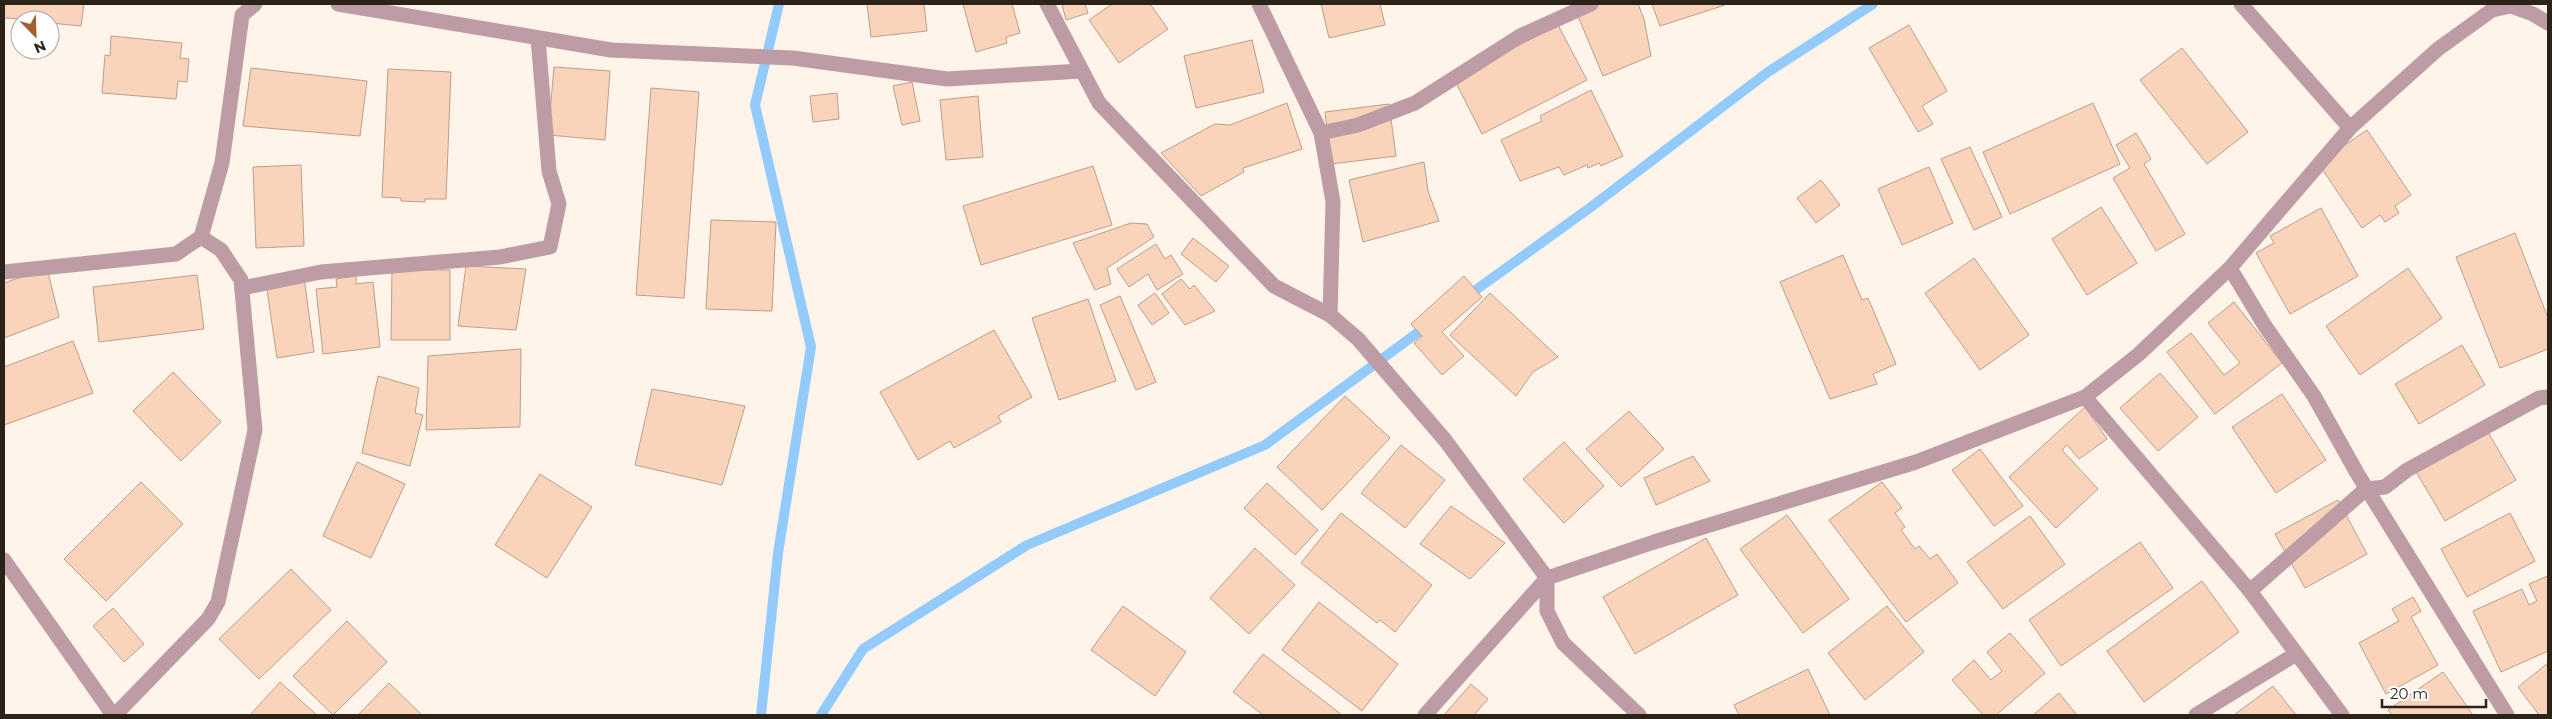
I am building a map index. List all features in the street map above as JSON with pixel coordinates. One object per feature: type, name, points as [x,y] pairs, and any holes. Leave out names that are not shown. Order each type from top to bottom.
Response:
[{"type":"street","points":[[4,272],[176,254],[201,237],[222,163],[242,15],[255,4]]},
{"type":"street","points":[[338,4],[611,50],[793,58],[946,79],[1081,71]]},
{"type":"street","points":[[1047,4],[1099,103],[1274,286],[1330,315],[1358,339],[1445,440],[1547,578],[1547,611],[1563,644],[1639,715]]},
{"type":"street","points":[[1259,4],[1321,133],[1333,202],[1330,315]]},
{"type":"street","points":[[1321,133],[1358,125],[1415,103],[1520,36],[1591,4]]},
{"type":"street","points":[[2240,4],[2350,128]]},
{"type":"street","points":[[1425,715],[1547,578],[1654,542],[1916,462],[2085,397],[2139,354],[2230,268],[2350,128],[2438,49],[2492,10],[2511,6],[2533,14],[2548,23]]},
{"type":"street","points":[[242,288],[321,272],[500,256],[550,247],[559,204],[550,172],[538,38]]},
{"type":"street","points":[[4,560],[114,715],[208,619],[218,602],[255,430],[241,280],[221,250],[201,237]]},
{"type":"street","points":[[2230,268],[2265,326],[2314,396],[2366,489],[2507,715]]},
{"type":"street","points":[[2085,397],[2250,591],[2342,715]]},
{"type":"street","points":[[2250,591],[2366,489],[2385,486],[2407,470],[2539,398],[2548,397]]},
{"type":"street","points":[[2196,715],[2296,654]]},
{"type":"building","points":[[4,4],[84,4],[81,26],[60,24],[60,10],[10,10],[10,18],[4,18]]},
{"type":"building","points":[[867,4],[924,4],[927,31],[871,37]]},
{"type":"building","points":[[963,4],[1012,4],[1020,33],[1006,37],[1007,43],[976,52]]},
{"type":"building","points":[[1062,4],[1085,4],[1088,13],[1066,20]]},
{"type":"building","points":[[1112,4],[1150,4],[1168,29],[1119,63],[1089,20]]},
{"type":"building","points":[[1321,4],[1380,4],[1385,25],[1329,38]]},
{"type":"building","points":[[1573,4],[1638,4],[1644,19],[1651,56],[1603,76]]},
{"type":"building","points":[[1652,4],[1724,4],[1725,5],[1660,26]]},
{"type":"building","points":[[1558,25],[1587,80],[1482,134],[1454,79]]},
{"type":"building","points":[[1909,25],[1947,91],[1922,106],[1933,124],[1918,132],[1869,48]]},
{"type":"building","points":[[111,36],[182,43],[180,58],[189,59],[187,82],[178,81],[176,99],[102,93],[105,55],[110,56]]},
{"type":"building","points":[[1252,40],[1264,92],[1196,108],[1184,56]]},
{"type":"building","points":[[2182,48],[2248,132],[2207,164],[2140,80]]},
{"type":"building","points":[[554,67],[610,71],[605,140],[548,135]]},
{"type":"building","points":[[251,68],[367,81],[360,136],[243,126]]},
{"type":"building","points":[[388,69],[451,72],[446,199],[425,199],[425,202],[401,201],[401,198],[382,197]]},
{"type":"building","points":[[912,82],[920,121],[902,125],[893,86]]},
{"type":"building","points":[[651,88],[699,92],[684,298],[636,295]]},
{"type":"building","points":[[1591,90],[1623,156],[1601,166],[1599,163],[1588,168],[1587,165],[1564,175],[1559,167],[1520,181],[1501,140],[1542,121],[1540,116]]},
{"type":"building","points":[[837,93],[839,119],[813,122],[810,96]]},
{"type":"building","points":[[978,96],[983,157],[946,160],[940,100]]},
{"type":"building","points":[[1287,103],[1302,149],[1243,168],[1244,172],[1201,196],[1161,153],[1215,124],[1230,125]]},
{"type":"building","points":[[2093,103],[2120,164],[2010,214],[1983,152]]},
{"type":"building","points":[[1389,104],[1396,156],[1331,164],[1325,112]]},
{"type":"building","points":[[2367,130],[2411,195],[2395,206],[2399,213],[2385,222],[2380,215],[2362,228],[2318,163]]},
{"type":"building","points":[[2136,133],[2151,159],[2144,164],[2185,234],[2156,251],[2113,178],[2130,168],[2116,145]]},
{"type":"building","points":[[1970,147],[2002,217],[1974,230],[1941,159]]},
{"type":"building","points":[[1424,162],[1428,191],[1439,221],[1363,242],[1349,180]]},
{"type":"building","points":[[301,165],[304,246],[256,248],[253,167]]},
{"type":"building","points":[[1093,166],[1112,225],[981,265],[963,206]]},
{"type":"building","points":[[1929,167],[1953,223],[1902,245],[1878,189]]},
{"type":"building","points":[[1821,180],[1840,205],[1816,223],[1797,198]]},
{"type":"building","points":[[2101,207],[2137,263],[2087,295],[2052,239]]},
{"type":"building","points":[[2321,208],[2358,276],[2290,314],[2256,253],[2274,243],[2270,236]]},
{"type":"building","points":[[711,220],[776,222],[772,311],[706,309]]},
{"type":"building","points":[[1131,223],[1147,224],[1154,237],[1107,268],[1111,284],[1095,290],[1073,243]]},
{"type":"building","points":[[2515,233],[2548,318],[2548,349],[2500,368],[2456,257]]},
{"type":"building","points":[[1193,238],[1229,266],[1216,282],[1181,254]]},
{"type":"building","points":[[1156,244],[1165,259],[1171,255],[1183,274],[1157,290],[1148,274],[1129,287],[1117,269]]},
{"type":"building","points":[[1843,255],[1862,300],[1868,298],[1896,364],[1873,374],[1877,384],[1830,399],[1780,282]]},
{"type":"building","points":[[1974,258],[2029,335],[1980,370],[1925,293]]},
{"type":"building","points":[[466,266],[526,269],[516,330],[458,326]]},
{"type":"building","points":[[47,268],[59,317],[4,338],[4,283]]},
{"type":"building","points":[[2408,268],[2442,318],[2360,375],[2326,326]]},
{"type":"building","points":[[392,270],[450,270],[450,340],[391,340]]},
{"type":"building","points":[[197,275],[204,329],[99,342],[93,287]]},
{"type":"building","points":[[356,276],[356,284],[373,282],[380,347],[323,354],[316,289],[337,287],[336,279]]},
{"type":"building","points":[[1464,276],[1482,297],[1442,332],[1464,356],[1442,375],[1414,343],[1422,336],[1411,324]]},
{"type":"building","points":[[304,277],[314,352],[277,358],[266,283]]},
{"type":"building","points":[[1181,279],[1190,289],[1194,285],[1215,311],[1185,325],[1162,294]]},
{"type":"building","points":[[1155,293],[1169,313],[1152,325],[1138,305]]},
{"type":"building","points":[[1490,293],[1558,357],[1533,372],[1516,396],[1450,335]]},
{"type":"building","points":[[1120,296],[1156,382],[1136,390],[1100,305]]},
{"type":"building","points":[[1088,299],[1116,381],[1059,400],[1032,318]]},
{"type":"building","points":[[2234,302],[2282,363],[2215,414],[2167,352],[2191,333],[2224,375],[2240,363],[2208,323]]},
{"type":"building","points":[[994,330],[1032,397],[998,416],[1001,422],[954,448],[950,441],[918,460],[880,392]]},
{"type":"building","points":[[73,341],[93,393],[4,425],[4,367]]},
{"type":"building","points":[[2462,345],[2485,385],[2419,424],[2395,384]]},
{"type":"building","points":[[521,349],[520,427],[426,430],[428,356]]},
{"type":"building","points":[[173,372],[221,422],[181,461],[133,411]]},
{"type":"building","points":[[2160,373],[2198,417],[2158,451],[2120,408]]},
{"type":"building","points":[[378,376],[419,388],[415,413],[423,415],[410,466],[362,453]]},
{"type":"building","points":[[652,389],[745,406],[722,485],[635,465]]},
{"type":"building","points":[[2282,394],[2326,460],[2276,493],[2232,427]]},
{"type":"building","points":[[1345,396],[1390,438],[1322,510],[1277,467]]},
{"type":"building","points":[[2085,407],[2107,439],[2079,459],[2067,445],[2062,450],[2098,489],[2056,528],[2009,477]]},
{"type":"building","points":[[1629,411],[1664,449],[1621,487],[1586,449]]},
{"type":"building","points":[[2482,422],[2516,480],[2445,521],[2411,463]]},
{"type":"building","points":[[1564,442],[1604,486],[1564,523],[1523,479]]},
{"type":"building","points":[[1401,445],[1445,480],[1405,528],[1361,493]]},
{"type":"building","points":[[1980,449],[2023,506],[1994,526],[1952,470]]},
{"type":"building","points":[[1693,456],[1710,481],[1656,505],[1644,478]]},
{"type":"building","points":[[357,462],[405,484],[371,558],[323,536]]},
{"type":"building","points":[[540,474],[592,507],[547,578],[495,545]]},
{"type":"building","points":[[141,482],[183,524],[106,601],[64,559]]},
{"type":"building","points":[[1882,482],[1902,508],[1895,513],[1905,527],[1901,530],[1915,549],[1919,546],[1930,559],[1937,554],[1958,583],[1906,622],[1829,520]]},
{"type":"building","points":[[1267,483],[1318,530],[1295,555],[1244,508]]},
{"type":"building","points":[[2338,500],[2367,554],[2305,588],[2275,534]]},
{"type":"building","points":[[1451,506],[1505,543],[1470,579],[1420,544]]},
{"type":"building","points":[[1341,513],[1432,585],[1395,632],[1380,620],[1377,623],[1301,563]]},
{"type":"building","points":[[2510,513],[2535,561],[2467,597],[2441,549]]},
{"type":"building","points":[[1787,515],[1849,599],[1803,633],[1740,549]]},
{"type":"building","points":[[2030,516],[2065,564],[2003,609],[1967,562]]},
{"type":"building","points":[[1706,538],[1738,595],[1635,654],[1603,597]]},
{"type":"building","points":[[2140,542],[2173,588],[2061,666],[2029,620]]},
{"type":"building","points":[[1255,548],[1295,585],[1249,634],[1210,598]]},
{"type":"building","points":[[291,569],[331,610],[259,679],[219,639]]},
{"type":"building","points":[[2548,576],[2548,651],[2501,672],[2473,611],[2522,589],[2529,605],[2537,601],[2529,584]]},
{"type":"building","points":[[2202,581],[2239,632],[2144,702],[2107,651]]},
{"type":"building","points":[[2413,597],[2421,611],[2411,617],[2438,665],[2386,694],[2359,643],[2399,621],[2392,609]]},
{"type":"building","points":[[1319,602],[1398,664],[1362,711],[1282,650]]},
{"type":"building","points":[[1123,606],[1186,652],[1155,696],[1091,650]]},
{"type":"building","points":[[1887,606],[1924,652],[1865,700],[1828,653]]},
{"type":"building","points":[[113,608],[144,644],[124,662],[93,626]]},
{"type":"building","points":[[347,621],[387,662],[333,715],[293,676]]},
{"type":"building","points":[[2010,633],[2045,673],[1996,715],[1983,715],[1952,680],[1974,660],[1991,680],[2002,671],[1987,652]]},
{"type":"building","points":[[1263,654],[1342,715],[1263,715],[1233,692]]},
{"type":"building","points":[[2548,663],[2548,715],[2539,715],[2518,687]]},
{"type":"building","points":[[1808,669],[1830,715],[1739,715],[1734,705]]},
{"type":"building","points":[[2443,672],[2473,715],[2392,715],[2388,710]]},
{"type":"building","points":[[280,682],[317,715],[250,715]]},
{"type":"building","points":[[389,683],[422,715],[358,715]]},
{"type":"building","points":[[1471,684],[1488,699],[1474,715],[1444,715]]},
{"type":"building","points":[[2273,686],[2296,715],[2234,715]]},
{"type":"building","points":[[2059,693],[2077,715],[2033,715]]},
{"type":"waterway","points":[[761,715],[778,553],[811,347],[755,105],[779,4]]},
{"type":"waterway","points":[[1466,297],[1591,207],[1768,72],[1873,4]]},
{"type":"waterway","points":[[821,715],[863,649],[1027,545],[1265,445],[1428,325]]}]
